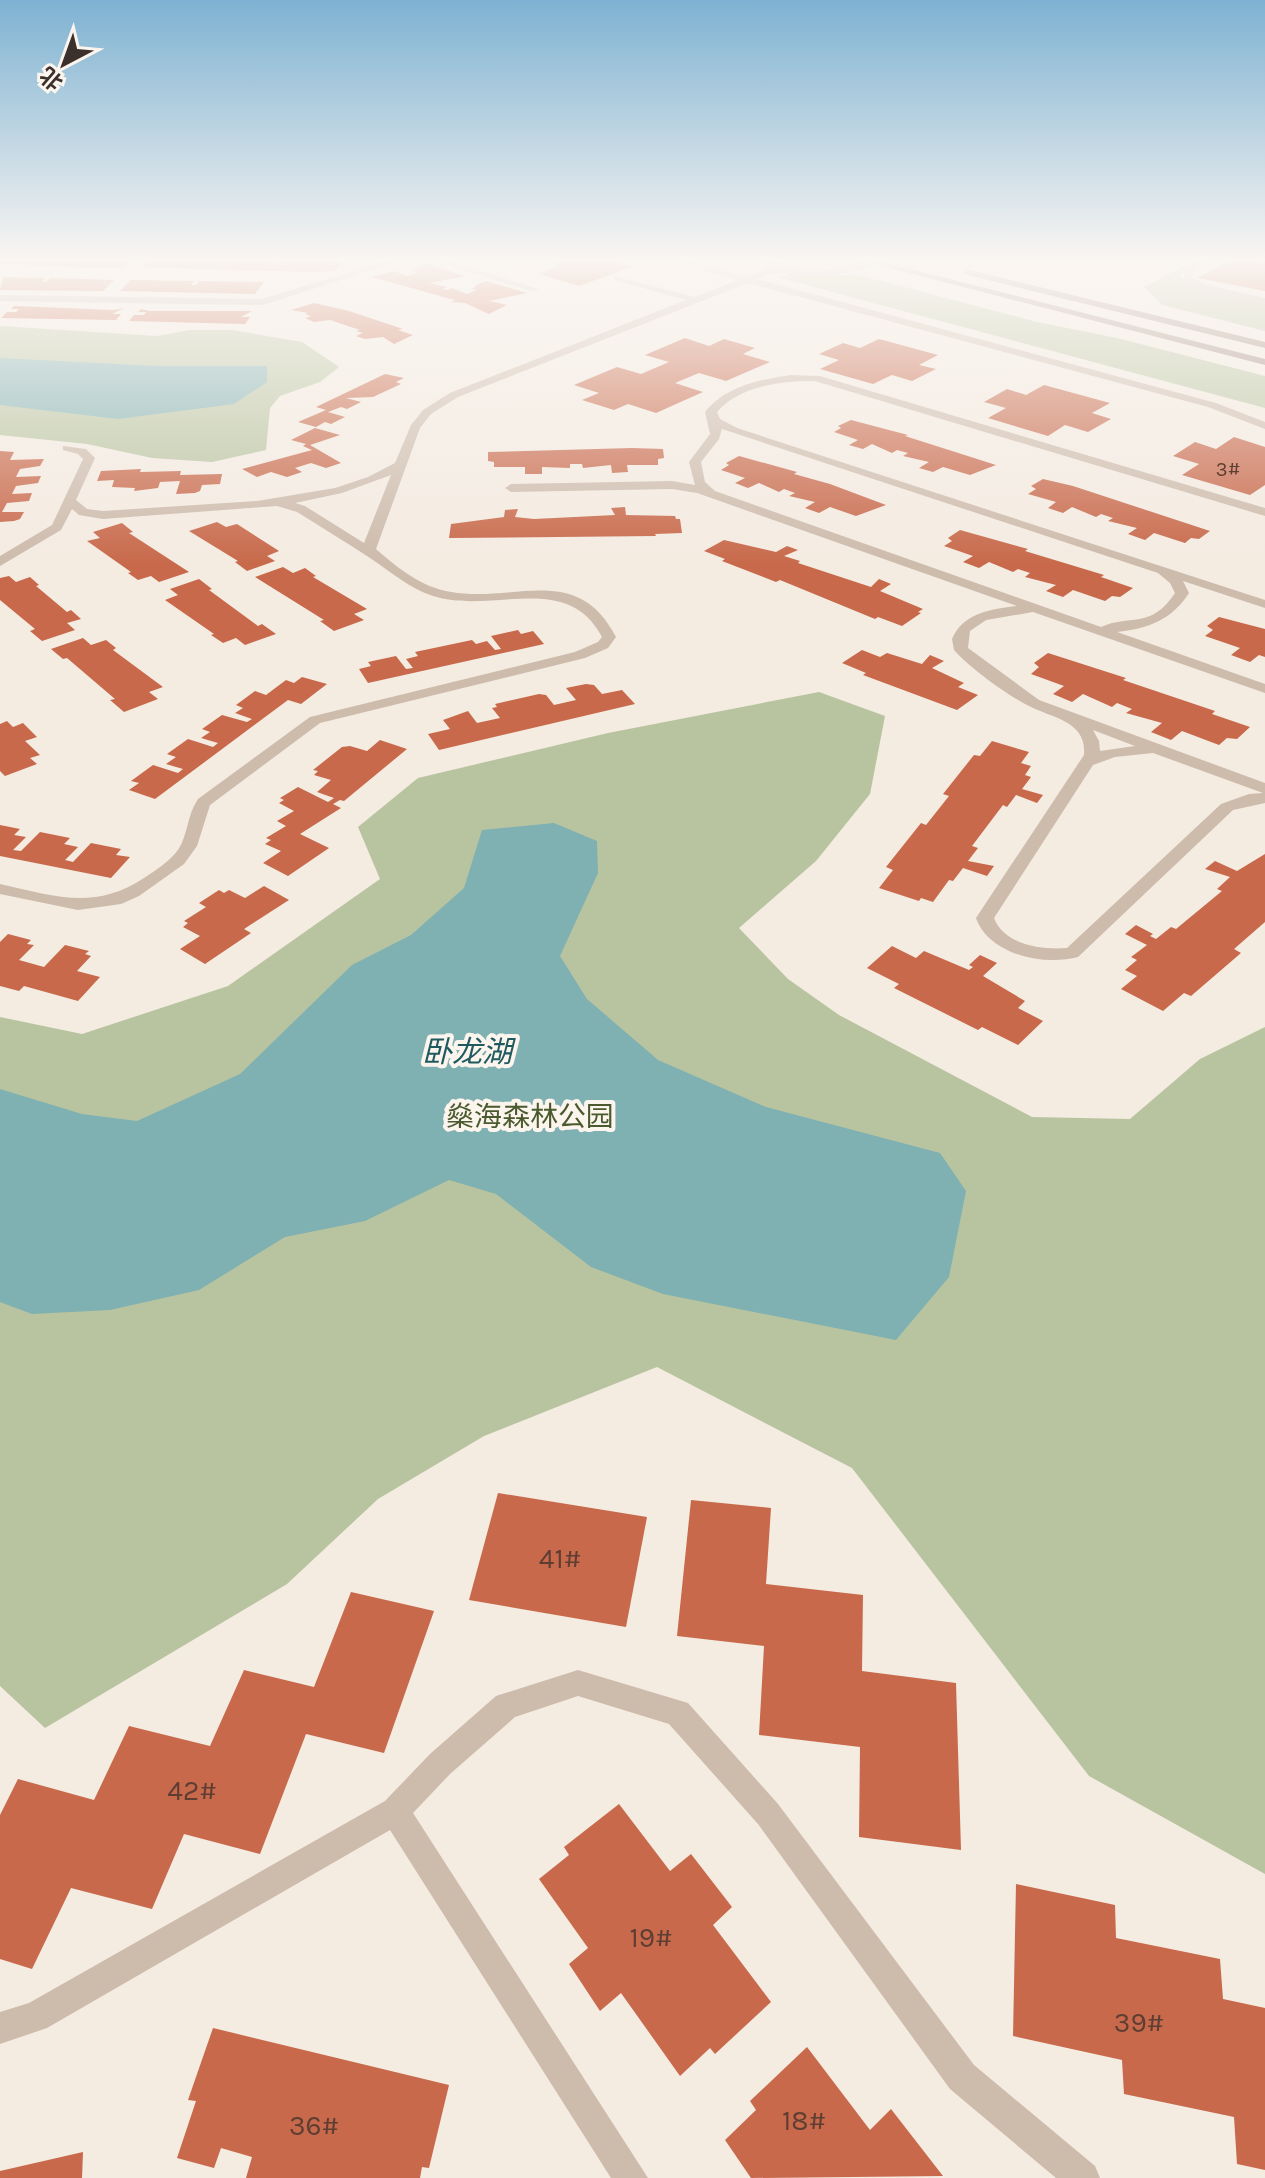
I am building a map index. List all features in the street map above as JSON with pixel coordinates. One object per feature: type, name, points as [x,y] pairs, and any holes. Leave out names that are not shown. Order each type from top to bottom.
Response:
[{"type":"lane","points":[[378,557],[370,550],[370,543],[419,420],[439,403],[545,361]]},
{"type":"lane","points":[[1047,361],[1212,405],[1265,426]]},
{"type":"lane","points":[[710,493],[699,483],[696,457],[714,441],[718,429],[711,417],[713,406],[764,381],[786,377],[816,378],[1265,512]]},
{"type":"lane","points":[[715,421],[1265,604]]},
{"type":"lane","points":[[705,450],[741,441],[774,443]]},
{"type":"lane","points":[[57,527],[89,458],[82,451],[67,448]]},
{"type":"lane","points":[[0,562],[57,527],[81,517],[214,510],[265,502],[343,489],[400,465]]},
{"type":"lane","points":[[658,486],[680,481],[696,468]]},
{"type":"lane","points":[[511,488],[693,488],[1265,689]]},
{"type":"lane","points":[[70,501],[83,512],[103,515]]},
{"type":"lane","points":[[0,889],[69,905],[104,905],[123,900],[179,861],[193,839],[194,815],[204,802],[315,720],[580,655],[603,645],[609,637],[606,628],[578,601],[554,595],[452,597],[431,590],[294,505],[265,502]]},
{"type":"lane","points":[[1157,569],[1170,575],[1180,587],[1182,593],[1177,602]]},
{"type":"lane","points":[[965,583],[985,599],[986,608],[963,630],[958,643],[961,650],[1019,694],[1077,721],[1091,738],[1094,747],[1088,762],[986,911],[985,925],[990,931],[1026,950],[1063,955],[1082,946],[1227,807],[1249,799],[1265,798]]},
{"type":"lane","points":[[1171,656],[1155,645],[1148,635],[1154,619],[1177,602],[1205,594],[1247,598]]},
{"type":"lane","points":[[980,617],[1017,610],[1055,615]]},
{"type":"lane","points":[[1084,625],[1122,629],[1154,619]]},
{"type":"lane","points":[[1063,714],[1265,789]]},
{"type":"lane","points":[[1088,762],[1105,753],[1123,750],[1146,750],[1170,755]]},
{"type":"lane","points":[[1191,763],[1216,777],[1226,791],[1227,807]]},
{"type":"lane","points":[[0,2028],[36,2017],[395,1811],[440,1764],[506,1706],[578,1683],[678,1713],[768,1814],[962,2077],[1083,2178]]},
{"type":"lane","points":[[395,1811],[631,2178]]},
{"type":"green space","points":[[0,361],[330,361],[339,367],[320,382],[280,396],[270,408],[266,450],[212,462],[152,458],[87,444],[0,435]]},
{"type":"green space","points":[[1088,361],[1205,361],[1265,376],[1265,408]]},
{"type":"green space","name":"燊海森林公园","points":[[819,692],[885,716],[870,794],[816,861],[739,928],[788,979],[839,1015],[1032,1117],[1130,1119],[1200,1059],[1265,1027],[1265,1874],[1089,1776],[852,1468],[657,1367],[484,1436],[378,1499],[287,1584],[45,1728],[0,1686],[0,1017],[82,1034],[228,986],[380,879],[358,827],[418,778],[608,733]]},
{"type":"water","points":[[0,361],[267,366],[267,382],[234,404],[118,419],[0,405]]},
{"type":"water","name":"卧龙湖","points":[[554,823],[597,841],[598,873],[560,956],[587,999],[658,1060],[766,1107],[940,1153],[966,1191],[949,1277],[896,1340],[663,1294],[591,1267],[496,1194],[449,1180],[365,1221],[285,1237],[199,1290],[110,1310],[32,1314],[0,1302],[0,1089],[82,1114],[137,1121],[240,1074],[352,965],[411,935],[464,888],[482,830]]},
{"type":"building","points":[[664,361],[770,362],[726,381],[699,373],[675,383],[703,392],[656,413],[628,404],[614,410],[582,400],[599,393],[574,385],[617,367],[641,374],[669,362]]},
{"type":"building","points":[[838,361],[927,361],[919,365],[936,369],[912,381],[892,375],[873,384],[820,369]]},
{"type":"building","points":[[385,374],[404,378],[396,382],[401,384],[373,397],[346,398],[361,402],[347,409],[341,407],[328,412],[345,417],[331,424],[325,422],[316,427],[298,422],[326,410],[316,407]]},
{"type":"building","points":[[1044,385],[1110,403],[1092,413],[1111,419],[1088,432],[1065,425],[1048,436],[988,418],[1006,408],[984,402],[1007,389],[1026,395]]},
{"type":"building","points":[[851,420],[908,435],[905,436],[996,465],[970,475],[943,467],[933,472],[919,468],[929,462],[903,456],[908,453],[897,450],[892,453],[872,444],[863,449],[849,445],[858,440],[834,432],[841,428],[838,426]]},
{"type":"building","points":[[315,428],[340,435],[310,445],[341,463],[326,468],[311,463],[295,468],[302,472],[287,477],[271,472],[257,477],[242,469],[312,450],[303,446],[306,444],[291,440]]},
{"type":"building","points":[[1234,437],[1265,447],[1265,485],[1250,495],[1182,475],[1199,464],[1173,456],[1195,442],[1216,449]]},
{"type":"building","points":[[663,449],[664,458],[658,459],[658,465],[627,465],[628,472],[612,473],[611,465],[583,468],[582,464],[570,464],[570,468],[542,467],[542,474],[525,474],[525,467],[494,467],[494,462],[488,461],[488,452]]},
{"type":"building","points":[[0,451],[14,452],[10,460],[44,459],[40,466],[20,469],[16,477],[41,476],[38,483],[16,486],[12,494],[32,493],[29,501],[7,503],[2,512],[24,512],[20,519],[14,521],[0,522]]},
{"type":"building","points":[[739,456],[797,472],[794,474],[886,505],[856,516],[830,507],[819,513],[805,508],[815,502],[789,496],[795,493],[784,489],[779,492],[759,483],[748,488],[735,483],[745,478],[721,470],[729,465],[726,463]]},
{"type":"building","points":[[141,469],[140,472],[181,471],[180,475],[222,474],[220,484],[202,485],[200,491],[195,493],[176,494],[180,481],[160,482],[158,488],[134,491],[135,488],[112,487],[114,480],[97,481],[101,471]]},
{"type":"building","points":[[1043,479],[1210,531],[1199,539],[1191,538],[1185,543],[1154,533],[1145,540],[1128,534],[1137,528],[1108,521],[1113,518],[1101,514],[1096,517],[1072,507],[1063,513],[1048,508],[1056,502],[1028,494],[1036,489],[1031,486]]},
{"type":"building","points":[[625,507],[626,515],[675,516],[680,519],[682,533],[656,536],[449,538],[451,524],[504,517],[505,510],[518,509],[515,517],[534,519],[615,515],[611,508]]},
{"type":"building","points":[[217,522],[226,527],[237,524],[279,551],[267,556],[275,561],[247,571],[235,562],[238,561],[189,531]]},
{"type":"building","points":[[122,523],[133,532],[129,533],[189,572],[159,582],[151,576],[138,580],[87,541],[100,538],[93,532]]},
{"type":"building","points":[[960,530],[1028,549],[1025,551],[1104,575],[1101,577],[1133,588],[1120,597],[1112,596],[1105,601],[1073,590],[1063,597],[1046,591],[1056,585],[1025,577],[1030,573],[1018,569],[1013,572],[989,562],[979,568],[963,562],[973,556],[944,546],[952,541],[948,538]]},
{"type":"building","points":[[724,540],[776,552],[787,546],[798,550],[784,556],[800,561],[798,563],[871,587],[879,579],[891,584],[880,591],[923,609],[902,626],[878,617],[875,619],[780,580],[776,582],[722,561],[725,559],[704,551]]},
{"type":"building","points":[[283,567],[293,573],[305,568],[316,576],[313,577],[367,609],[354,614],[364,620],[334,631],[320,621],[324,620],[255,577]]},
{"type":"building","points":[[9,576],[16,582],[30,577],[39,585],[36,586],[67,612],[71,610],[81,619],[67,623],[75,630],[42,641],[30,631],[35,629],[0,600],[0,578]]},
{"type":"building","points":[[199,579],[258,626],[262,624],[276,634],[245,645],[236,638],[223,643],[165,600],[178,595],[170,589]]},
{"type":"building","points":[[1219,617],[1265,629],[1265,657],[1259,655],[1250,662],[1231,655],[1240,648],[1205,636],[1213,630],[1207,626]]},
{"type":"building","points":[[518,630],[521,634],[533,631],[544,644],[368,683],[359,669],[371,666],[368,662],[396,656],[406,669],[413,668],[406,659],[418,656],[415,652],[472,640],[476,644],[487,641],[495,650],[501,649],[491,636]]},
{"type":"building","points":[[83,638],[91,645],[106,640],[116,648],[113,650],[163,687],[149,692],[158,699],[124,712],[110,700],[115,699],[67,658],[63,659],[51,649]]},
{"type":"building","points":[[862,650],[880,657],[887,653],[922,664],[930,655],[944,661],[932,668],[964,683],[958,687],[978,695],[957,710],[863,675],[866,673],[842,663]]},
{"type":"building","points":[[1048,653],[1126,678],[1123,680],[1215,711],[1212,714],[1250,727],[1237,739],[1227,738],[1219,745],[1182,731],[1171,740],[1151,732],[1162,723],[1126,713],[1132,709],[1117,703],[1112,707],[1083,694],[1072,702],[1053,694],[1064,686],[1031,674],[1039,667],[1034,663]]},
{"type":"building","points":[[302,677],[327,684],[301,704],[288,700],[155,799],[129,790],[139,783],[131,781],[153,765],[178,773],[183,769],[166,764],[176,757],[167,754],[188,739],[213,747],[218,743],[201,738],[210,732],[202,729],[222,715],[247,722],[252,719],[235,713],[243,708],[236,705],[255,691],[266,695],[286,680],[294,683]]},
{"type":"building","points":[[594,685],[602,694],[622,690],[635,704],[439,750],[428,734],[450,729],[443,720],[468,711],[477,723],[500,718],[492,708],[497,707],[495,704],[539,694],[546,695],[554,705],[576,700],[566,688]]},
{"type":"building","points":[[7,721],[13,727],[23,723],[37,737],[25,741],[40,755],[30,758],[37,764],[5,776],[0,771],[0,724]]},
{"type":"building","points":[[380,740],[407,749],[344,801],[333,804],[341,808],[300,834],[329,848],[288,876],[263,863],[281,851],[265,844],[271,840],[266,838],[286,826],[277,821],[294,811],[279,803],[284,800],[280,798],[298,787],[328,802],[334,798],[317,792],[331,780],[314,775],[318,771],[313,770],[342,747],[367,751]]},
{"type":"building","points":[[992,741],[1029,752],[1021,763],[1031,766],[1025,775],[1031,777],[1022,789],[1043,795],[1037,803],[1016,795],[1007,807],[1003,805],[972,846],[978,848],[968,861],[994,866],[987,876],[963,868],[953,881],[949,880],[933,902],[921,898],[919,901],[879,888],[893,870],[886,867],[921,823],[926,825],[949,796],[943,794],[974,755],[980,756]]},
{"type":"building","points":[[0,825],[20,829],[14,835],[26,837],[13,850],[21,851],[40,832],[70,838],[64,844],[78,847],[65,860],[73,862],[91,843],[121,849],[116,855],[130,857],[111,878],[0,856]]},
{"type":"building","points":[[1265,854],[1265,922],[1234,949],[1241,953],[1191,996],[1184,993],[1163,1011],[1121,989],[1137,976],[1125,970],[1137,960],[1131,957],[1147,945],[1125,934],[1136,925],[1156,939],[1171,927],[1176,929],[1222,891],[1217,889],[1230,877],[1205,869],[1215,861],[1237,871]]},
{"type":"building","points":[[264,886],[289,900],[244,929],[251,933],[205,964],[180,949],[200,936],[183,927],[188,923],[184,921],[206,907],[199,903],[219,890],[224,893],[229,890],[245,898]]},
{"type":"building","points":[[8,934],[31,940],[27,944],[34,945],[19,960],[44,967],[65,945],[89,951],[85,954],[91,956],[77,971],[100,977],[78,1001],[24,986],[19,991],[0,986],[0,942]]},
{"type":"building","points":[[892,946],[916,958],[924,951],[969,970],[973,967],[969,965],[980,955],[997,963],[983,976],[1025,1001],[1018,1008],[1043,1021],[1018,1045],[982,1027],[978,1030],[894,988],[899,984],[867,968]]},
{"type":"building","points":[[498,1493],[647,1517],[626,1627],[469,1600]]},
{"type":"building","points":[[691,1500],[771,1508],[766,1584],[863,1595],[862,1671],[956,1683],[961,1850],[859,1837],[860,1747],[759,1735],[764,1646],[677,1636]]},
{"type":"building","points":[[351,1592],[434,1611],[384,1753],[306,1734],[260,1854],[184,1834],[152,1909],[71,1888],[32,1969],[0,1959],[0,1815],[18,1779],[94,1800],[129,1726],[210,1746],[244,1670],[314,1687]]},
{"type":"building","points":[[619,1804],[670,1871],[691,1854],[732,1907],[713,1925],[771,2002],[715,2054],[710,2048],[680,2076],[621,1993],[600,2011],[569,1964],[588,1948],[539,1879],[569,1855],[564,1847]]},
{"type":"building","points":[[1016,1884],[1115,1905],[1116,1938],[1220,1959],[1223,1999],[1265,2008],[1265,2170],[1237,2164],[1234,2117],[1124,2094],[1122,2060],[1013,2036]]},
{"type":"building","points":[[213,2028],[449,2085],[429,2168],[422,2167],[420,2178],[246,2178],[252,2157],[221,2148],[214,2168],[177,2158],[196,2101],[188,2100]]},
{"type":"building","points":[[807,2047],[870,2130],[891,2109],[943,2176],[751,2178],[725,2140],[756,2110],[750,2101]]},
{"type":"building","points":[[83,2152],[82,2178],[0,2178],[0,2171]]}]
